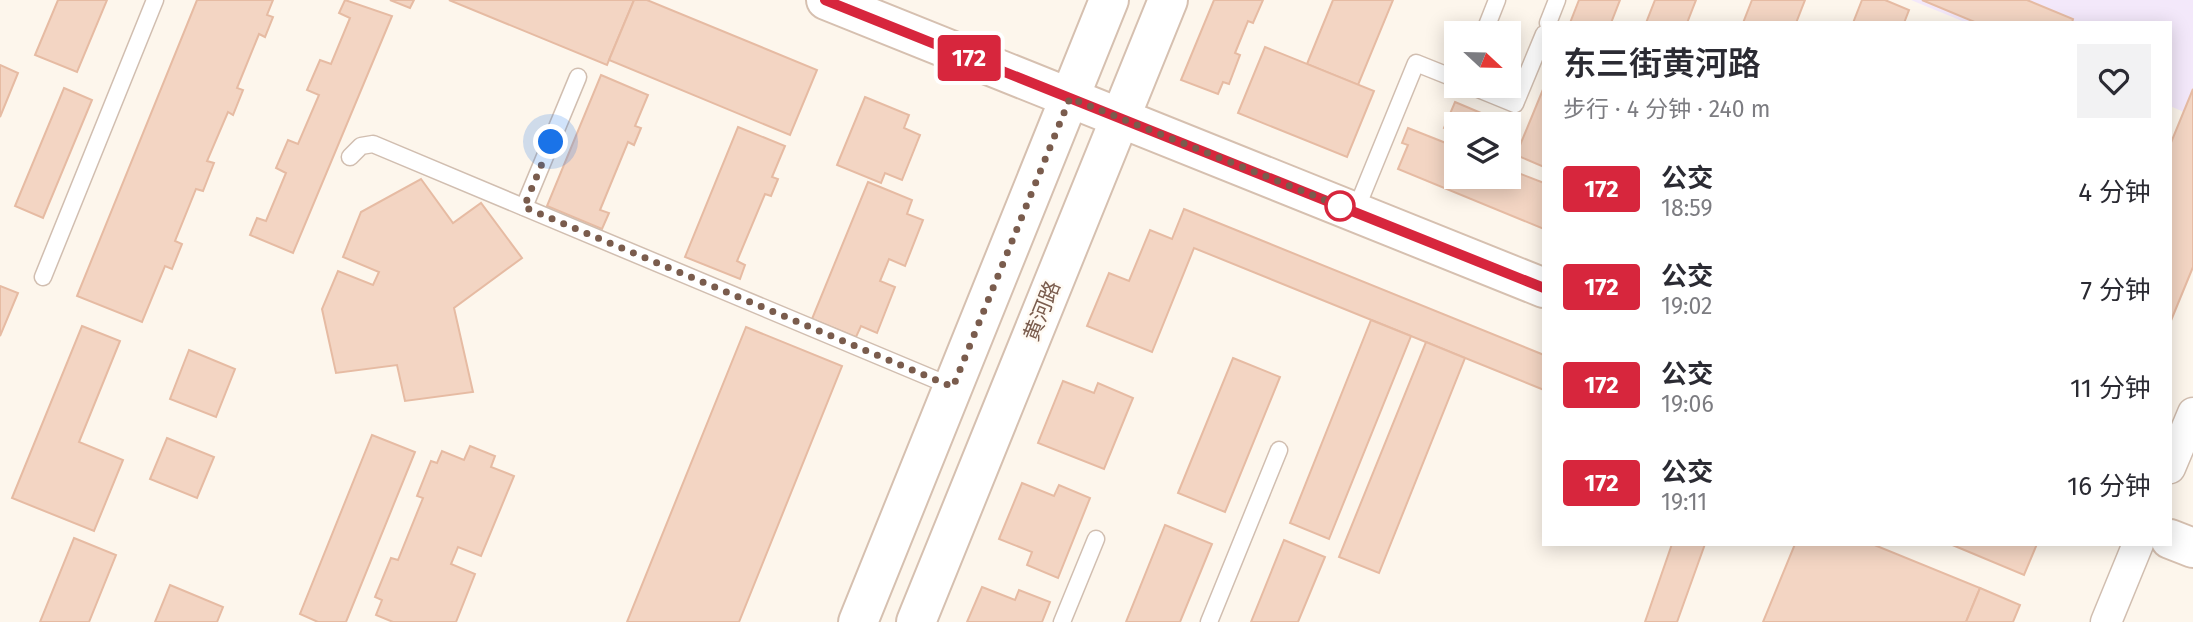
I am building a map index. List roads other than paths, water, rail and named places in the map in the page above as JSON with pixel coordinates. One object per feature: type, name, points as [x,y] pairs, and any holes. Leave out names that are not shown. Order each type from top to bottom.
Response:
[{"type":"main road","points":[[825,0],[1542,287]]},
{"type":"main road","points":[[858,622],[1109,0]]},
{"type":"main road","name":"黄河路","points":[[916,622],[1168,0]]},
{"type":"main road","points":[[2172,540],[2193,548]]},
{"type":"street","points":[[2172,463],[2193,413]]},
{"type":"street","points":[[2106,622],[2137,546]]},
{"type":"lane","points":[[43,277],[155,0]]},
{"type":"lane","points":[[1489,21],[1497,0]]},
{"type":"lane","points":[[1549,21],[1558,0]]},
{"type":"lane","points":[[1521,90],[1542,39]]},
{"type":"lane","points":[[1354,212],[1416,63],[1444,74]]},
{"type":"lane","points":[[524,207],[579,77]]},
{"type":"lane","points":[[1500,98],[1515,104],[1517,98]]},
{"type":"lane","points":[[350,157],[361,146],[373,144],[953,387]]},
{"type":"lane","points":[[1209,622],[1279,450]]},
{"type":"lane","points":[[1062,622],[1096,538]]}]
